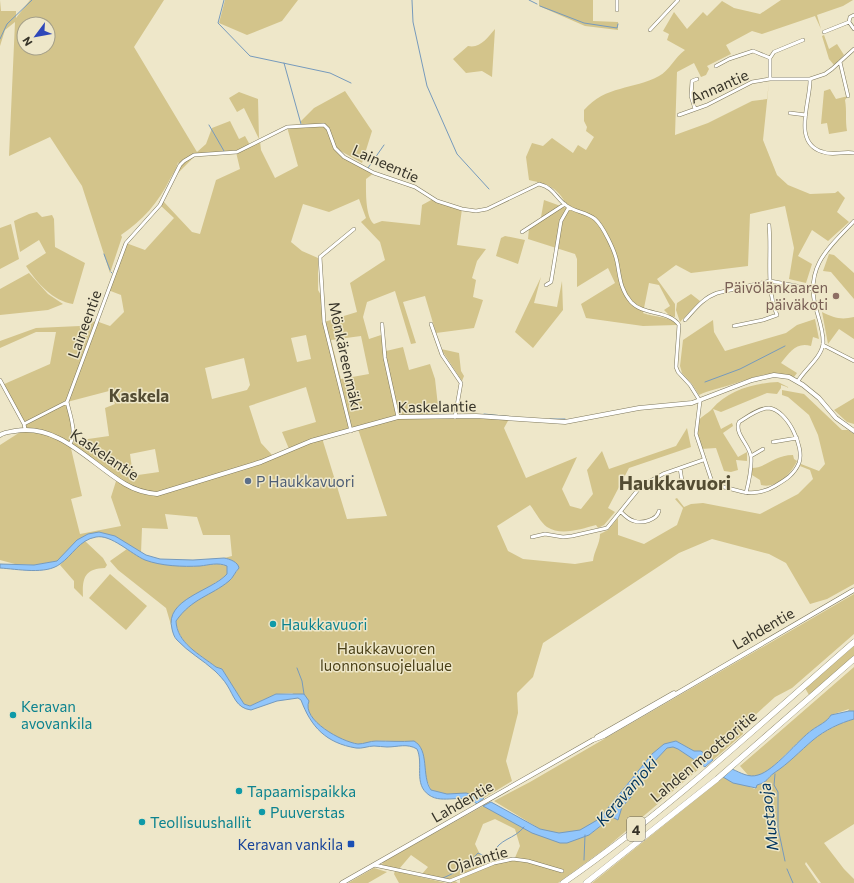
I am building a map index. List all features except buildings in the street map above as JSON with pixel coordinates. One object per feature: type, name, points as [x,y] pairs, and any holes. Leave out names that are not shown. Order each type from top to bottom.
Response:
[{"type":"highway","name":"Lahden moottoritie","points":[[563,883],[612,848],[706,771],[854,642]]},
{"type":"highway","name":"Lahden moottoritie","points":[[586,883],[731,768],[854,659]]},
{"type":"street","points":[[617,0],[617,10]]},
{"type":"street","points":[[650,30],[678,0]]},
{"type":"street","points":[[849,22],[850,17],[854,14]]},
{"type":"street","points":[[849,22],[854,29]]},
{"type":"street","points":[[824,32],[849,22]]},
{"type":"street","points":[[770,79],[770,58],[774,52],[803,40]]},
{"type":"street","name":"Annantie","points":[[679,114],[696,109],[752,82],[770,79],[810,79],[825,74],[854,49]]},
{"type":"street","points":[[716,66],[729,59],[753,51],[770,58]]},
{"type":"street","points":[[840,62],[848,96]]},
{"type":"street","points":[[696,109],[691,96],[692,81],[697,79]]},
{"type":"street","points":[[810,79],[805,132],[812,146],[822,152],[854,153]]},
{"type":"street","points":[[790,113],[806,115]]},
{"type":"street","name":"Laineentie","points":[[66,402],[126,244],[160,205],[180,165],[194,155],[236,152],[287,127],[324,125],[328,129],[335,148],[344,157],[374,173],[416,187],[437,201],[472,211],[487,209],[539,184],[548,186],[569,207],[593,217],[600,225],[615,254],[622,288],[632,303],[643,311],[668,317],[678,323],[680,333],[676,367],[678,372],[690,385],[700,401]]},
{"type":"street","points":[[522,232],[565,204]]},
{"type":"street","points":[[546,285],[551,282],[561,221],[569,207]]},
{"type":"street","points":[[798,381],[823,345],[823,334],[815,305],[813,289],[815,277],[822,256],[836,238],[854,221]]},
{"type":"street","points":[[734,326],[763,320],[777,315],[770,295],[771,244],[769,225]]},
{"type":"street","name":"Mönkäreenmäki","points":[[351,430],[324,322],[320,257],[354,229]]},
{"type":"street","points":[[684,320],[709,296],[770,281],[813,289]]},
{"type":"street","points":[[382,324],[386,358],[398,417]]},
{"type":"street","points":[[431,324],[442,355],[461,383],[455,416]]},
{"type":"street","points":[[823,345],[854,361]]},
{"type":"street","name":"Kaskelantie","points":[[0,434],[25,426],[42,431],[70,444],[125,484],[144,492],[157,494],[256,464],[307,442],[398,417],[455,416],[565,422],[639,408],[700,401],[760,377],[779,376],[798,381],[818,398],[836,418],[854,431]]},
{"type":"street","points":[[0,380],[25,426],[66,402],[73,431],[73,439],[70,444]]},
{"type":"street","points":[[700,401],[696,434],[709,478],[713,483],[746,493],[757,493],[771,488],[792,474],[799,462],[800,456],[797,438],[785,418],[777,411],[769,408],[762,409],[739,422],[737,425],[751,456],[750,474],[746,493]]},
{"type":"street","points":[[773,442],[797,438]]},
{"type":"street","points":[[751,456],[763,449]]},
{"type":"street","points":[[532,537],[546,534],[572,536],[611,526],[638,488],[658,476],[704,460]]},
{"type":"street","points":[[680,468],[684,480],[682,481]]},
{"type":"street","points":[[620,512],[632,521],[639,522],[653,519],[657,516],[659,511]]},
{"type":"street","name":"Lahdentie","points":[[342,883],[854,590]]},
{"type":"street","name":"Ojalantie","points":[[374,865],[450,881],[494,863],[513,859],[528,860],[562,871]]},
{"type":"green space","name":"Haukkavuoren luonnonsuojelualue","points":[[0,0],[1,11],[16,11],[16,56],[56,56],[56,16],[18,16],[30,0],[164,0],[134,47],[197,152],[206,144],[212,128],[230,121],[239,139],[245,136],[250,145],[260,141],[261,150],[275,178],[298,166],[287,127],[303,125],[300,122],[314,108],[345,91],[372,131],[362,163],[337,149],[344,157],[374,173],[366,179],[366,196],[371,221],[374,224],[382,221],[420,225],[422,205],[433,199],[462,209],[457,245],[486,249],[477,261],[472,278],[476,280],[473,297],[483,300],[474,328],[436,333],[425,296],[403,302],[416,343],[411,344],[395,291],[367,302],[363,317],[369,339],[384,334],[386,351],[403,347],[409,370],[430,364],[435,379],[439,415],[398,417],[476,416],[509,419],[504,428],[526,478],[577,457],[562,489],[570,506],[581,509],[593,494],[587,470],[602,451],[609,469],[676,446],[687,428],[691,447],[629,468],[608,508],[615,512],[604,525],[598,528],[596,525],[571,531],[553,530],[542,522],[530,505],[497,526],[508,551],[523,559],[575,564],[593,561],[600,534],[608,530],[618,518],[618,535],[644,544],[677,525],[683,508],[675,499],[677,498],[684,507],[691,504],[703,503],[760,514],[798,494],[813,479],[810,470],[800,466],[801,464],[819,471],[825,464],[818,435],[809,415],[788,397],[782,395],[782,390],[804,394],[842,430],[848,430],[854,434],[854,584],[827,599],[810,604],[786,563],[769,554],[712,539],[679,553],[543,643],[533,677],[517,693],[518,713],[506,761],[512,781],[484,798],[466,793],[447,794],[431,790],[425,775],[424,763],[414,741],[374,741],[359,744],[343,740],[334,736],[318,724],[308,710],[307,703],[292,693],[276,694],[250,706],[244,704],[222,669],[216,667],[190,647],[180,635],[177,628],[176,620],[182,612],[195,601],[230,580],[239,568],[231,560],[224,558],[232,556],[230,535],[203,535],[197,517],[165,514],[168,529],[142,528],[141,553],[115,536],[99,532],[66,552],[57,561],[34,565],[15,564],[0,560],[0,445],[25,429],[35,430],[27,428],[2,385],[50,364],[56,332],[36,332],[0,348],[0,341],[36,328],[80,326],[96,321],[110,326],[124,312],[121,295],[108,290],[126,243],[145,250],[174,218],[160,205],[163,201],[192,232],[200,234],[216,180],[240,169],[236,152],[225,154],[198,153],[175,176],[180,165],[178,162],[174,173],[155,203],[143,217],[121,235],[122,237],[110,273],[82,186],[50,137],[9,156],[15,22],[5,30],[0,46]],"holes":[[[359,199],[366,218],[361,222],[380,242],[385,260],[350,283],[357,312],[324,322],[322,297],[318,290],[318,258],[302,251],[291,242],[303,204],[329,212]],[[306,335],[311,359],[297,362],[291,338]],[[361,336],[369,374],[341,379],[331,340]],[[244,358],[250,385],[247,390],[212,399],[205,368]],[[306,387],[316,422],[282,432],[289,449],[274,457],[261,443],[249,406]],[[109,391],[115,404],[105,408],[109,436],[74,441],[72,446],[117,478],[111,497],[121,526],[80,534],[71,499],[82,496],[70,444],[73,429],[67,402]],[[358,429],[387,516],[347,519],[322,438]],[[155,449],[159,472],[138,475],[132,468],[130,454]]]},
{"type":"green space","points":[[225,0],[298,0],[282,21],[247,35],[219,23]]},
{"type":"green space","points":[[539,0],[593,0],[593,21],[618,22],[618,30],[585,26],[539,6]]},
{"type":"green space","points":[[781,0],[853,0],[843,6],[817,15],[821,29],[815,16],[762,34],[752,31],[726,45],[731,54],[707,66],[709,69],[706,75],[701,77],[694,63],[677,72],[675,135],[708,123],[752,101],[767,99],[769,82],[763,140],[777,175],[788,185],[810,194],[835,193],[838,191],[845,198],[837,212],[849,222],[828,241],[812,230],[798,256],[812,264],[806,283],[789,279],[794,248],[785,206],[750,214],[748,266],[691,273],[676,265],[657,279],[675,304],[675,317],[670,316],[664,310],[670,306],[659,285],[649,283],[643,313],[665,318],[677,325],[643,326],[586,318],[581,304],[615,283],[608,268],[577,287],[577,259],[575,254],[528,239],[529,228],[543,220],[541,217],[544,200],[569,209],[561,196],[553,188],[529,180],[526,157],[532,143],[543,146],[552,138],[573,153],[578,145],[586,150],[594,137],[586,131],[587,127],[584,121],[584,110],[601,96],[639,84],[663,74],[685,50],[667,40],[669,34],[663,31],[674,12],[687,29],[703,12],[707,16],[722,1],[734,8],[760,14]]},
{"type":"green space","points":[[495,29],[492,77],[482,71],[466,73],[453,59],[468,46],[476,46],[483,42]]},
{"type":"green space","points":[[824,35],[829,49],[837,44],[844,55],[834,65],[829,59],[822,36]]},
{"type":"green space","points":[[830,89],[836,99],[848,96],[845,100],[847,131],[829,134],[827,123],[821,124],[824,91]]},
{"type":"green space","points":[[239,92],[258,99],[259,139],[244,108],[237,112],[229,98]]},
{"type":"green space","points":[[37,212],[42,217],[52,215],[54,219],[55,247],[85,263],[73,304],[52,295],[40,285],[26,266],[46,253],[39,240],[20,252],[14,221]]},
{"type":"green space","points":[[11,224],[19,259],[0,269],[0,228]]},
{"type":"green space","points":[[505,236],[525,240],[518,264],[496,256],[501,238]]},
{"type":"green space","points":[[829,254],[834,255],[854,273],[854,299],[831,272],[823,271]]},
{"type":"green space","points":[[29,273],[48,294],[63,304],[48,310],[0,315],[0,289]]},
{"type":"green space","points":[[541,277],[534,303],[557,307],[562,281],[563,310],[533,348],[515,332]]},
{"type":"green space","points":[[691,294],[700,301],[680,322],[676,310],[677,303]]},
{"type":"green space","points":[[822,312],[838,318],[854,317],[854,339],[839,329],[828,344]]},
{"type":"green space","points":[[815,319],[819,339],[813,337],[811,346],[801,345],[797,347],[787,355],[781,363],[797,373],[794,377],[777,374],[756,376],[699,395],[682,373],[680,366],[683,340],[713,320],[714,332],[725,351],[786,333],[797,325]]},
{"type":"green space","points":[[441,349],[459,353],[461,371],[464,376],[462,381]]},
{"type":"green space","points":[[778,382],[790,388],[781,385],[781,388],[777,394],[767,393],[721,412],[713,409],[721,429],[732,423],[733,426],[723,433],[738,457],[747,452],[747,461],[736,460],[738,470],[731,472],[724,471],[716,448],[701,449],[697,427],[699,420],[725,397],[733,393],[751,386]]},
{"type":"green space","points":[[854,398],[854,424],[847,422],[834,410]]},
{"type":"green space","points":[[793,455],[794,459],[797,461],[791,471],[778,483],[767,486],[761,485],[760,480],[752,475],[752,468],[762,466],[781,457]]},
{"type":"green space","points":[[85,541],[103,558],[107,565],[105,568],[93,570],[86,575],[83,584],[83,597],[74,588],[74,581],[60,565],[78,545]]},
{"type":"green space","points":[[127,549],[144,558],[162,564],[190,566],[217,564],[224,565],[227,566],[227,575],[177,608],[171,625],[166,608],[118,570],[110,561]]},
{"type":"green space","points":[[110,574],[147,606],[126,630],[89,598]]},
{"type":"green space","points":[[854,594],[854,634],[792,688],[775,697],[741,728],[743,734],[713,760],[706,754],[694,751],[676,741],[664,744],[652,754],[595,825],[563,836],[540,829],[494,801],[530,782]]},
{"type":"green space","points":[[854,646],[854,656],[809,695],[805,688]]},
{"type":"green space","points":[[854,667],[854,711],[848,711],[849,709],[831,715],[828,720],[810,731],[767,772],[758,776],[747,776],[748,775],[740,766]]},
{"type":"green space","points":[[854,719],[854,824],[824,843],[844,869],[854,879],[854,883],[821,883],[806,862],[805,864],[818,883],[592,883],[724,777],[755,789],[757,785],[761,784],[789,762],[817,737],[832,728]]},
{"type":"green space","points":[[673,747],[688,755],[700,768],[606,848],[558,883],[460,883],[460,879],[500,862],[514,860],[520,846],[515,829],[495,819],[483,824],[475,844],[485,865],[450,880],[422,874],[428,867],[411,855],[399,869],[382,865],[383,862],[483,806],[524,828],[543,834],[589,835],[613,817],[631,797],[637,780],[667,748]]},
{"type":"green space","points":[[374,868],[387,872],[368,883],[348,883]]},
{"type":"green space","points":[[395,871],[446,883],[399,883],[394,874]]},
{"type":"green space","points":[[455,881],[458,883],[446,883]]},
{"type":"water","points":[[99,532],[115,536],[146,555],[160,559],[193,560],[224,558],[237,564],[239,568],[230,580],[188,607],[176,621],[180,636],[190,647],[216,667],[222,669],[244,704],[250,706],[276,694],[304,694],[309,701],[308,708],[311,715],[324,729],[333,735],[358,744],[376,741],[414,741],[422,750],[426,778],[431,790],[447,794],[466,793],[484,798],[477,804],[466,799],[440,799],[429,795],[421,785],[420,761],[417,749],[406,746],[374,746],[358,748],[345,746],[328,738],[315,726],[305,710],[301,700],[298,698],[277,701],[251,710],[242,707],[226,683],[215,671],[175,638],[172,629],[171,619],[175,610],[191,597],[220,580],[227,574],[227,566],[217,564],[179,566],[158,564],[139,557],[108,538],[96,537],[85,541],[65,560],[54,567],[39,570],[0,568],[0,564],[34,565],[57,561],[77,540],[88,534]]},
{"type":"water","points":[[854,711],[854,719],[822,733],[789,762],[761,784],[757,785],[756,788],[733,783],[723,777],[732,769],[751,776],[764,772],[771,768],[806,735],[825,722],[831,715]]},
{"type":"water","name":"Keravanjoki","points":[[676,741],[694,751],[701,751],[713,760],[705,767],[678,749],[673,747],[667,748],[637,780],[631,797],[622,807],[618,820],[612,817],[589,835],[567,843],[560,843],[532,833],[483,806],[491,802],[540,829],[559,833],[580,830],[599,819],[652,754],[664,744]]},
{"type":"waterway","points":[[0,39],[7,24],[32,0]]},
{"type":"waterway","points":[[224,0],[218,23],[250,56],[330,73],[351,83]]},
{"type":"waterway","points":[[412,0],[413,22],[427,86],[457,154],[489,189]]},
{"type":"waterway","points":[[529,0],[537,4]]},
{"type":"waterway","points":[[540,6],[584,23],[617,28],[618,24]]},
{"type":"waterway","points":[[284,63],[301,124]]},
{"type":"waterway","points":[[209,125],[224,151]]},
{"type":"waterway","points":[[368,168],[384,145]]},
{"type":"waterway","points":[[104,254],[110,270]]},
{"type":"waterway","points":[[705,382],[740,369],[785,346]]},
{"type":"waterway","points":[[484,414],[513,417]]},
{"type":"waterway","points":[[550,419],[565,419]]},
{"type":"waterway","points":[[297,668],[302,681],[304,694]]},
{"type":"waterway","name":"Mustaoja","points":[[775,774],[774,785],[778,792],[778,828],[785,861]]},
{"type":"waterway","points":[[493,854],[499,845],[524,827]]},
{"type":"waterway","points":[[584,860],[585,835]]},
{"type":"waterway","points":[[443,878],[462,868],[478,853],[487,857]]},
{"type":"waterway","name":"Mustaoja","points":[[787,869],[793,883]]},
{"type":"place","name":"Päivölänkaaren päiväkoti","points":[[836,296]]},
{"type":"place","name":"P Haukkavuori","points":[[248,481]]},
{"type":"place","name":"Haukkavuori","points":[[273,624]]},
{"type":"place","name":"Keravan avovankila","points":[[13,715]]},
{"type":"place","name":"Tapaamispaikka","points":[[239,791]]},
{"type":"place","name":"Puuverstas","points":[[262,812]]},
{"type":"place","name":"Teollisuushallit","points":[[142,822]]},
{"type":"place","name":"Keravan vankila","points":[[351,844]]},
{"type":"district","name":"Kaskela","points":[[139,395]]},
{"type":"district","name":"Haukkavuori","points":[[675,482]]}]
